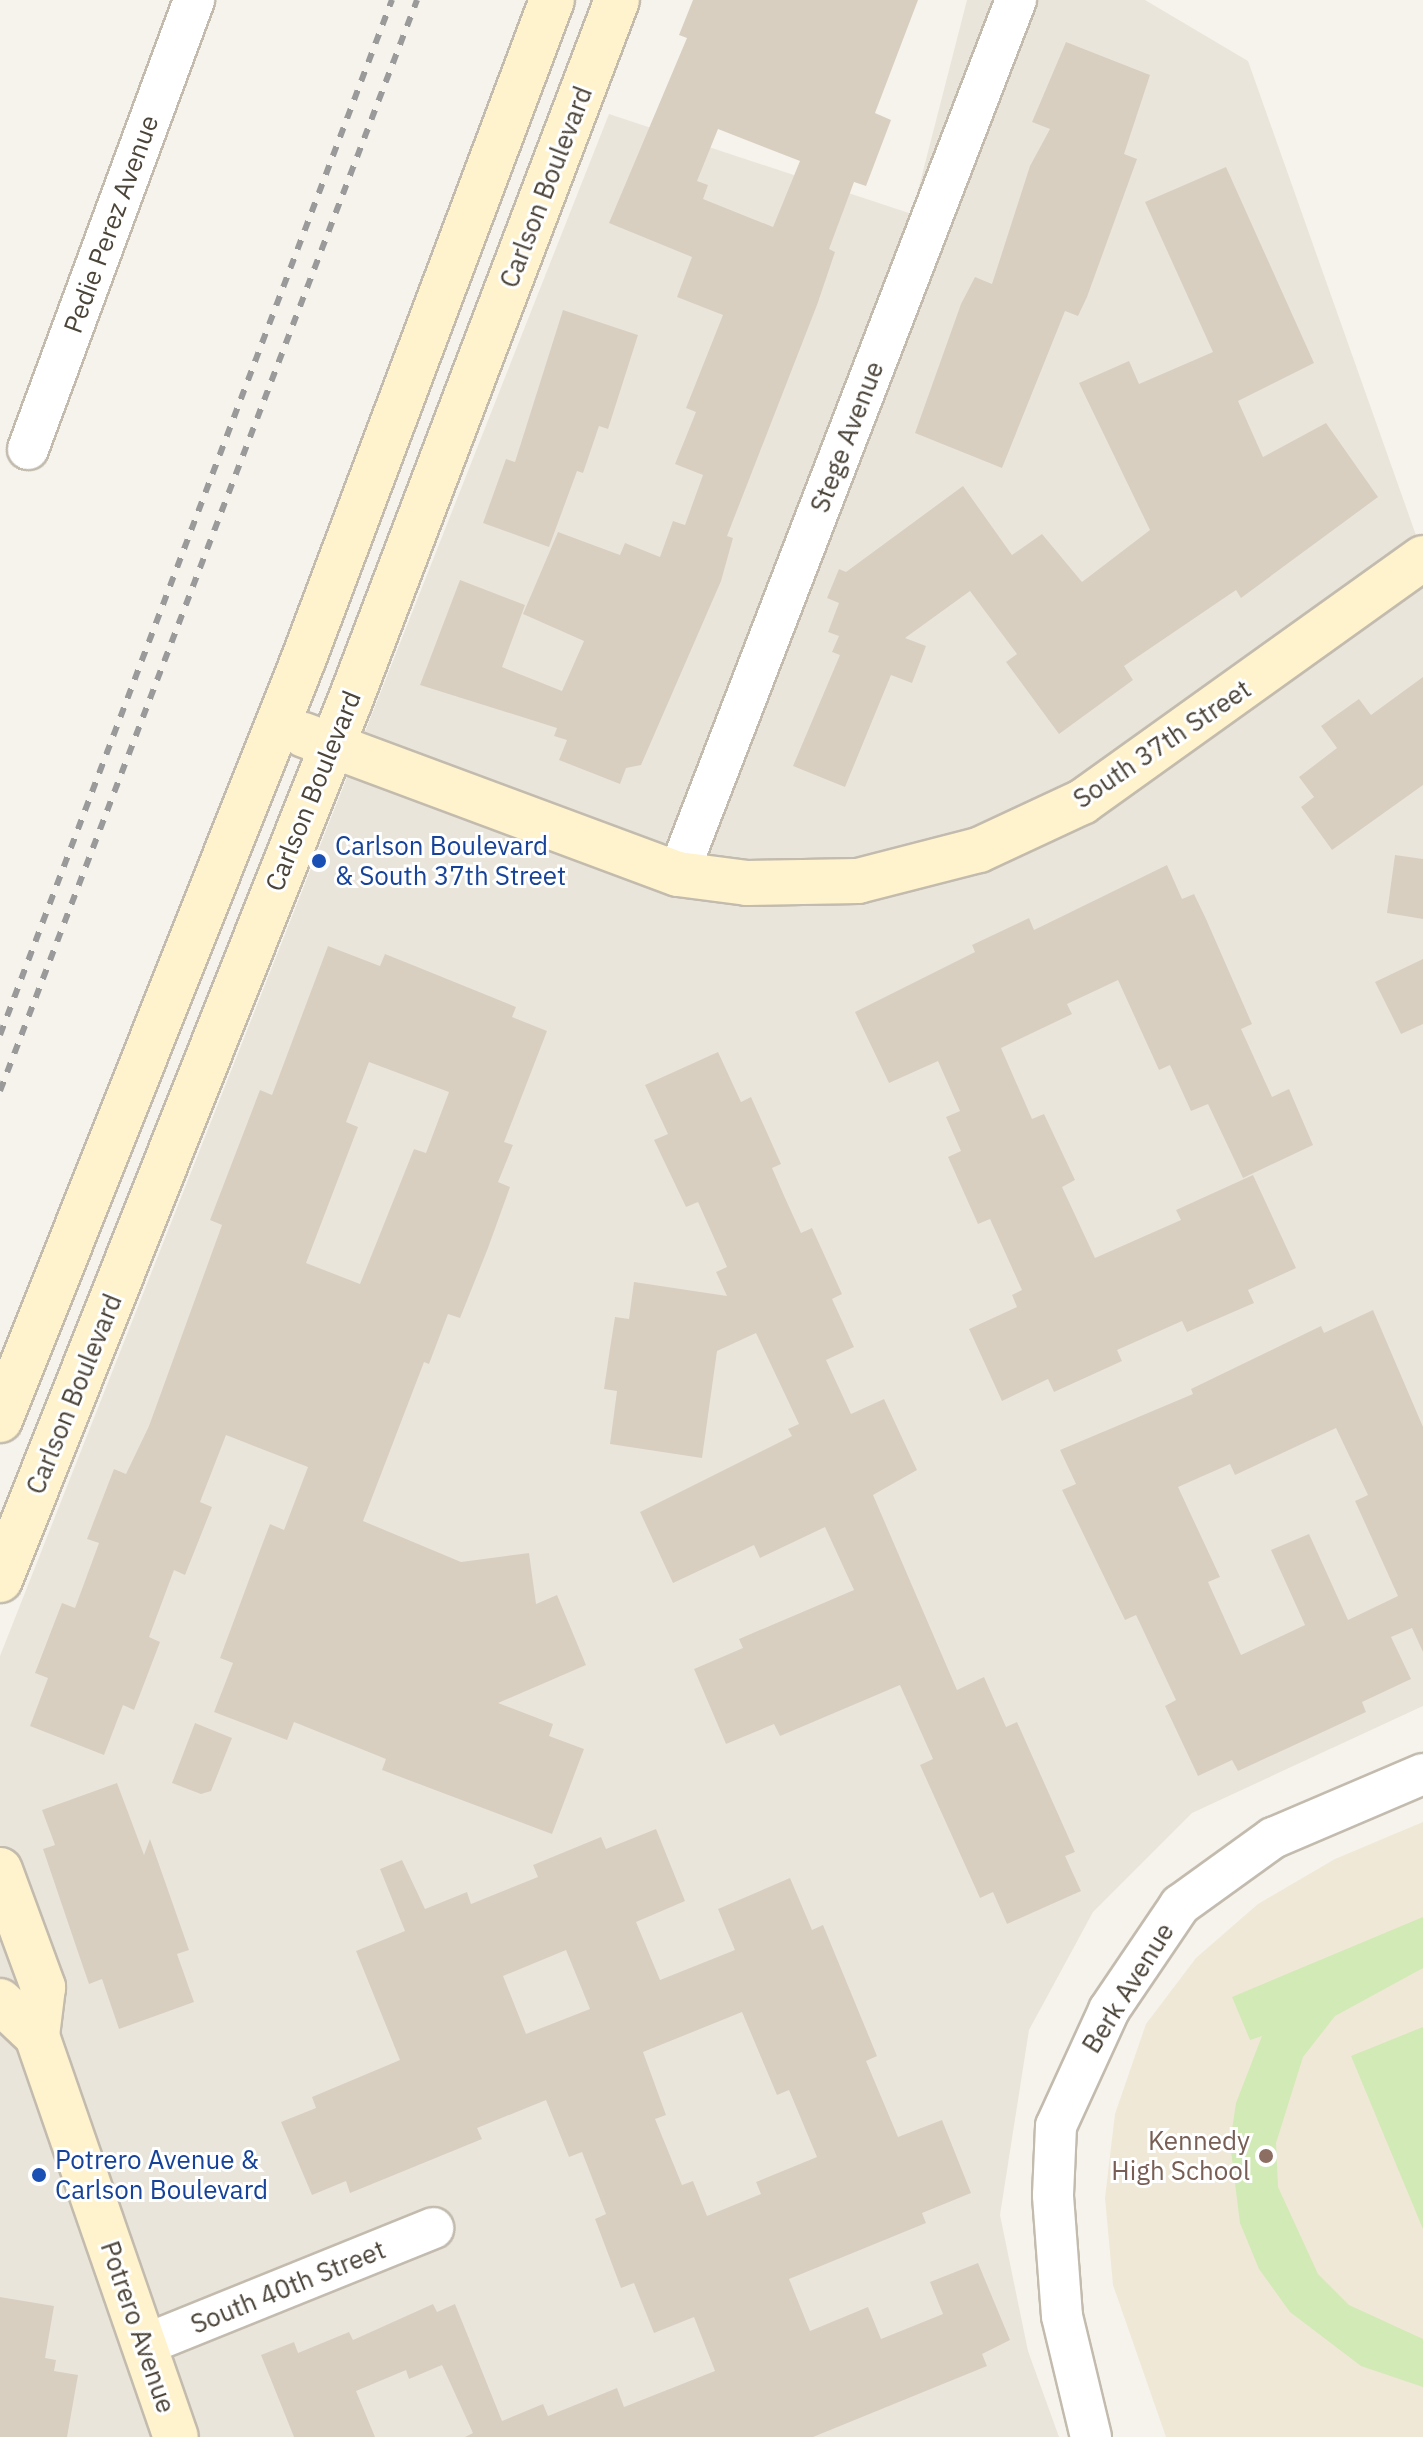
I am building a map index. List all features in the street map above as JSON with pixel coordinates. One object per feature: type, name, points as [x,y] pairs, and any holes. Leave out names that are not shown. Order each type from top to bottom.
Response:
[{"type":"main road","points":[[0,1420],[277,724],[552,0]]},
{"type":"main road","name":"Carlson Boulevard","points":[[0,1580],[331,746],[617,0]]},
{"type":"main road","name":"South 37th Street","points":[[277,724],[678,874],[747,883],[858,881],[979,850],[1082,802],[1423,558]]},
{"type":"main road","name":"Potrero Avenue","points":[[0,1870],[43,1987],[37,2036],[176,2437]]},
{"type":"main road","name":"Potrero Avenue","points":[[0,2001],[37,2036]]},
{"type":"street","name":"Pedie Perez Avenue","points":[[28,449],[194,0]]},
{"type":"street","name":"Stege Avenue","points":[[678,874],[1016,0]]},
{"type":"street","name":"Berk Avenue","points":[[1089,2436],[1062,2316],[1053,2195],[1056,2126],[1109,2010],[1180,1905],[1273,1838],[1423,1774]]},
{"type":"street","name":"South 40th Street","points":[[144,2345],[433,2228]]},
{"type":"shaded area","points":[[967,0],[1145,0],[1248,61],[1423,555],[1423,1706],[1192,1813],[1093,1912],[1029,2030],[1000,2215],[1028,2351],[1059,2437],[0,2437],[0,1656],[609,114],[912,214]]},
{"type":"shaded area","name":"Kennedy High School","points":[[1423,1822],[1423,2437],[1166,2437],[1113,2285],[1105,2198],[1115,2114],[1146,2024],[1196,1958],[1258,1904],[1335,1859]]},
{"type":"green space","points":[[1423,1917],[1423,1968],[1335,2016],[1303,2057],[1276,2143],[1278,2187],[1318,2274],[1349,2305],[1423,2339],[1423,2387],[1361,2366],[1290,2312],[1259,2269],[1240,2223],[1230,2143],[1236,2103],[1262,2036],[1250,2040],[1232,1997]]},
{"type":"green space","points":[[1423,2027],[1423,2229],[1351,2056]]},
{"type":"building","points":[[693,0],[918,0],[875,113],[891,120],[866,186],[854,182],[829,249],[835,252],[817,305],[727,536],[733,538],[721,581],[641,765],[626,768],[620,784],[559,760],[567,740],[554,736],[557,728],[420,685],[460,580],[525,605],[502,667],[562,691],[584,641],[523,614],[558,532],[620,555],[625,543],[660,557],[673,521],[685,525],[703,475],[675,464],[696,412],[686,408],[723,315],[677,297],[692,257],[609,223],[687,38],[679,35]],"holes":[[[718,129],[800,161],[773,227],[703,199],[708,185],[697,181]]]},
{"type":"building","points":[[1066,42],[1150,75],[1124,154],[1137,159],[1087,297],[1078,316],[1065,311],[1002,468],[915,433],[961,304],[975,277],[992,284],[1030,166],[1050,129],[1032,122]]},
{"type":"building","points":[[1226,167],[1314,363],[1238,401],[1263,457],[1326,423],[1378,497],[1241,598],[1236,590],[1124,666],[1133,680],[1059,734],[1006,662],[1017,654],[970,591],[905,638],[926,646],[912,683],[891,675],[845,787],[793,766],[840,655],[832,652],[839,636],[828,632],[839,603],[827,598],[839,569],[846,572],[963,486],[1012,555],[1042,534],[1082,582],[1150,530],[1079,383],[1129,361],[1139,384],[1213,352],[1145,202]]},
{"type":"building","points":[[563,310],[638,335],[608,429],[599,426],[583,473],[577,471],[549,547],[483,523],[506,459],[515,462]]},
{"type":"building","points":[[1423,677],[1423,785],[1332,850],[1301,807],[1314,797],[1299,777],[1337,748],[1321,726],[1359,699],[1371,715]]},
{"type":"building","points":[[1395,855],[1423,859],[1423,919],[1387,913]]},
{"type":"building","points":[[1167,865],[1182,899],[1194,894],[1206,919],[1252,1024],[1241,1029],[1272,1097],[1289,1089],[1313,1145],[1243,1178],[1208,1104],[1191,1111],[1170,1065],[1159,1070],[1118,980],[1067,1004],[1072,1014],[1001,1048],[1032,1119],[1044,1114],[1075,1180],[1062,1187],[1095,1258],[1181,1220],[1176,1210],[1253,1175],[1296,1268],[1248,1290],[1254,1303],[1187,1332],[1182,1321],[1117,1350],[1122,1361],[1054,1392],[1048,1379],[1002,1401],[969,1329],[1017,1307],[1012,1295],[1022,1290],[990,1219],[978,1224],[948,1157],[961,1151],[946,1117],[960,1111],[938,1061],[889,1083],[855,1012],[975,952],[972,945],[1029,918],[1034,930]]},
{"type":"building","points":[[328,946],[380,966],[385,954],[516,1007],[512,1017],[547,1031],[504,1142],[513,1145],[498,1182],[510,1187],[488,1248],[460,1318],[448,1314],[429,1364],[424,1362],[363,1521],[461,1562],[529,1553],[536,1604],[557,1595],[586,1665],[498,1703],[553,1724],[549,1736],[584,1749],[552,1834],[382,1770],[386,1759],[294,1722],[287,1740],[214,1712],[233,1663],[220,1658],[270,1524],[284,1530],[308,1467],[226,1435],[200,1502],[212,1507],[185,1575],[174,1570],[149,1637],[160,1642],[134,1710],[123,1705],[104,1755],[30,1726],[48,1678],[35,1673],[62,1603],[75,1608],[99,1543],[87,1539],[114,1469],[126,1474],[149,1426],[222,1225],[210,1220],[260,1090],[272,1095]],"holes":[[[369,1062],[449,1092],[426,1153],[414,1149],[360,1284],[306,1263],[358,1127],[346,1122]]]},
{"type":"building","points":[[1423,959],[1423,1024],[1401,1034],[1375,982]]},
{"type":"building","points":[[718,1052],[741,1102],[751,1097],[781,1164],[772,1168],[801,1233],[812,1228],[842,1294],[832,1299],[854,1347],[826,1360],[851,1414],[884,1399],[917,1470],[873,1495],[957,1690],[984,1677],[1006,1727],[1017,1722],[1075,1852],[1065,1856],[1081,1891],[1007,1924],[993,1892],[980,1898],[920,1765],[933,1759],[900,1685],[780,1736],[774,1724],[726,1744],[694,1669],[743,1648],[739,1639],[854,1590],[825,1527],[760,1558],[754,1545],[673,1583],[640,1512],[792,1436],[788,1429],[799,1424],[756,1333],[717,1351],[702,1458],[610,1444],[617,1391],[604,1389],[609,1355],[615,1317],[629,1319],[634,1282],[727,1296],[716,1272],[727,1267],[698,1202],[686,1207],[654,1140],[668,1134],[645,1085]]},
{"type":"building","points":[[1373,1310],[1423,1427],[1423,1652],[1412,1628],[1391,1637],[1411,1679],[1362,1702],[1366,1712],[1238,1771],[1232,1760],[1198,1776],[1165,1706],[1176,1700],[1136,1615],[1125,1620],[1062,1490],[1076,1484],[1060,1450],[1193,1394],[1191,1389],[1321,1326],[1324,1333]],"holes":[[[1336,1428],[1368,1495],[1355,1501],[1398,1596],[1348,1620],[1309,1534],[1271,1550],[1305,1625],[1241,1655],[1208,1582],[1220,1577],[1178,1487],[1230,1464],[1235,1475]]]},
{"type":"building","points":[[195,1723],[232,1738],[211,1791],[201,1794],[172,1783]]},
{"type":"building","points":[[117,1783],[144,1855],[150,1839],[189,1950],[177,1954],[194,2002],[119,2029],[102,1979],[89,1984],[43,1849],[55,1845],[42,1810]]},
{"type":"building","points":[[656,1829],[685,1901],[636,1922],[660,1980],[735,1950],[718,1909],[790,1878],[812,1930],[823,1925],[877,2056],[866,2061],[898,2137],[942,2120],[971,2193],[922,2213],[926,2223],[789,2279],[810,2331],[868,2307],[881,2339],[943,2314],[930,2282],[978,2263],[1010,2340],[982,2354],[987,2366],[813,2437],[465,2437],[473,2433],[442,2365],[409,2379],[406,2370],[356,2391],[375,2437],[294,2437],[261,2355],[294,2342],[298,2353],[349,2332],[353,2340],[433,2304],[437,2312],[455,2304],[502,2421],[543,2404],[548,2416],[617,2388],[624,2407],[715,2371],[694,2317],[654,2333],[634,2283],[621,2288],[595,2219],[606,2214],[582,2152],[569,2157],[546,2100],[477,2128],[482,2139],[350,2193],[346,2181],[312,2195],[281,2122],[316,2108],[312,2097],[400,2060],[356,1951],[405,1931],[380,1869],[402,1860],[425,1909],[467,1892],[471,1904],[538,1877],[533,1865],[601,1837],[606,1849]],"holes":[[[566,1950],[590,2009],[526,2034],[503,1976]],[[742,2012],[777,2095],[789,2090],[817,2157],[756,2182],[761,2194],[707,2216],[693,2181],[682,2185],[655,2119],[666,2115],[643,2052]]]},
{"type":"building","points":[[0,2297],[54,2306],[45,2358],[56,2360],[54,2371],[78,2375],[67,2437],[0,2437]]},
{"type":"railway","points":[[0,1035],[392,0]]},
{"type":"railway","points":[[0,1091],[417,0]]},
{"type":"place","name":"Carlson Boulevard & South 37th Street","points":[[319,861]]},
{"type":"place","name":"Kennedy High School","points":[[1266,2156]]},
{"type":"place","name":"Potrero Avenue & Carlson Boulevard","points":[[39,2175]]}]
